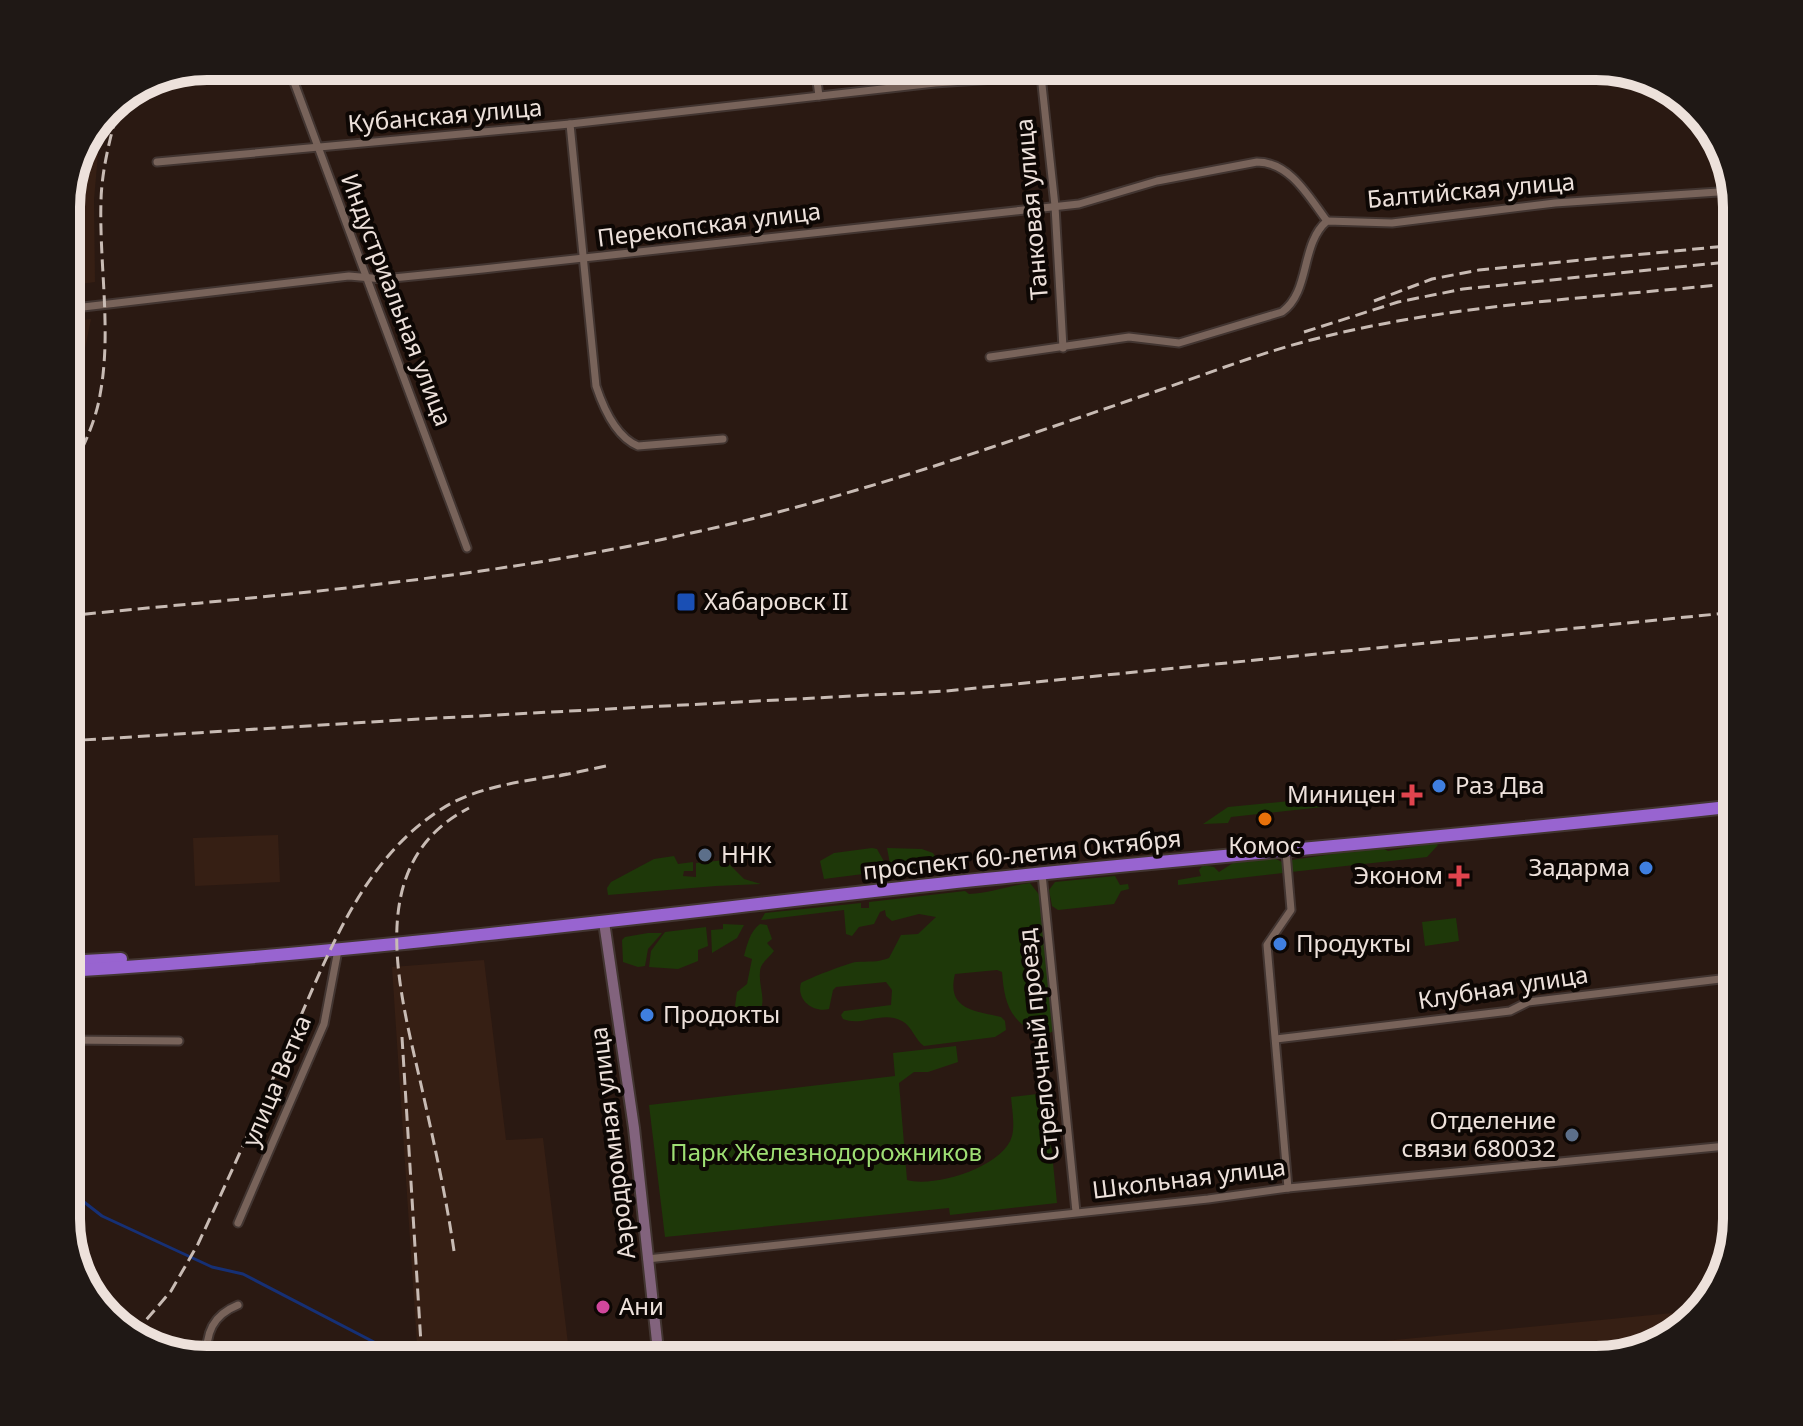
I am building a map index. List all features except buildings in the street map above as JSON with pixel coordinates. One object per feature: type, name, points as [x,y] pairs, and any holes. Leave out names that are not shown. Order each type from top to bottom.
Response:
[{"type":"highway","name":"проспект 60-летия Октября","points":[[80,970],[338,950],[1042,874],[1723,807]]},
{"type":"highway","name":"проспект 60-летия Октября","points":[[80,961],[282,949],[312,951]]},
{"type":"street","name":"Индустриальная улица","points":[[293,80],[467,548]]},
{"type":"street","points":[[817,80],[819,96]]},
{"type":"street","name":"Кубанская улица","points":[[157,162],[570,124],[980,80]]},
{"type":"street","name":"Танковая улица","points":[[1041,80],[1055,206],[1063,348]]},
{"type":"street","points":[[570,124],[596,386],[617,427],[632,443],[646,447],[723,439]]},
{"type":"street","name":"Перекопская улица","points":[[80,307],[365,276],[383,279],[582,259],[1079,204],[1157,181],[1266,162],[1289,174],[1327,221]]},
{"type":"street","name":"Балтийская улица","points":[[1327,221],[1392,223],[1555,203],[1722,192]]},
{"type":"street","points":[[990,357],[1129,337],[1179,343],[1282,312],[1292,302],[1302,280],[1313,239],[1327,221]]},
{"type":"street","points":[[1286,852],[1291,910],[1267,945],[1288,1188]]},
{"type":"street","name":"Стрелочный проезд","points":[[1042,874],[1076,1212]]},
{"type":"street","name":"Аэродромная улица","points":[[604,922],[634,1128],[657,1346]]},
{"type":"street","name":"улица Ветка","points":[[238,1223],[324,1024],[338,950]]},
{"type":"street","name":"Клубная улица","points":[[1276,1039],[1510,1011],[1528,1002],[1723,979]]},
{"type":"street","points":[[80,1040],[179,1041]]},
{"type":"street","name":"Школьная улица","points":[[647,1259],[1288,1188],[1723,1146]]},
{"type":"street","points":[[207,1346],[213,1323],[226,1310],[238,1305]]},
{"type":"shaded area","points":[[100,138],[94,200],[95,282],[80,284],[80,198],[84,174]]},
{"type":"shaded area","points":[[91,319],[80,374],[80,320]]},
{"type":"shaded area","points":[[278,835],[280,882],[195,886],[193,838]]},
{"type":"shaded area","points":[[484,960],[506,1140],[543,1138],[568,1346],[417,1346],[392,967]]},
{"type":"shaded area","points":[[1683,1312],[1652,1333],[1621,1344],[1333,1346]]},
{"type":"green space","points":[[1331,798],[1332,806],[1231,817],[1228,823],[1203,824],[1228,807]]},
{"type":"green space","points":[[1438,845],[1427,857],[1291,872],[1292,860],[1380,847],[1388,851]]},
{"type":"green space","points":[[887,848],[922,849],[933,853],[938,861],[934,865],[824,879],[820,861],[834,853],[877,849],[886,865],[890,864]]},
{"type":"green space","points":[[674,856],[678,864],[693,862],[693,871],[684,871],[683,876],[696,877],[696,863],[725,860],[744,879],[761,884],[608,895],[607,888],[611,882],[654,859]]},
{"type":"green space","points":[[1263,856],[1282,862],[1283,873],[1178,885],[1178,880],[1201,876],[1199,870],[1203,865],[1214,867],[1219,872],[1239,859],[1244,862],[1260,860]]},
{"type":"green space","points":[[1115,876],[1120,885],[1128,884],[1129,889],[1121,891],[1114,904],[1058,910],[1052,906],[1049,890],[1055,882]]},
{"type":"green space","points":[[1030,883],[1041,897],[1053,1031],[1050,1033],[1037,1028],[1029,1029],[1016,1018],[1006,997],[1002,972],[997,970],[955,974],[953,986],[959,1002],[965,1007],[1001,1017],[1005,1021],[1006,1030],[995,1037],[924,1046],[905,1023],[895,1018],[843,1019],[841,1015],[844,1011],[891,1005],[892,990],[886,982],[836,987],[829,1009],[817,1009],[803,1000],[801,983],[852,963],[889,958],[901,935],[918,934],[936,917],[919,914],[892,921],[885,910],[880,912],[874,924],[859,927],[852,936],[846,934],[844,910],[761,920],[765,913],[861,903],[861,908],[869,908],[869,902],[965,891],[969,894]]},
{"type":"green space","points":[[1456,918],[1459,941],[1425,946],[1422,922]]},
{"type":"green space","points":[[723,924],[744,925],[737,938],[712,953],[711,930],[723,929]]},
{"type":"green space","points":[[760,924],[767,925],[772,939],[767,943],[774,951],[760,969],[762,1003],[758,1014],[752,1019],[735,1006],[737,992],[747,984],[752,959],[744,956],[746,947],[751,934]]},
{"type":"green space","points":[[706,927],[708,946],[698,950],[698,961],[678,969],[649,967],[651,951],[665,932]]},
{"type":"green space","points":[[648,933],[662,933],[648,949],[645,966],[623,962],[622,940]]},
{"type":"green space","name":"Парк Железнодорожников","points":[[956,1046],[958,1062],[928,1072],[914,1072],[899,1083],[907,1180],[934,1181],[982,1166],[1006,1147],[1012,1136],[1011,1097],[1046,1093],[1057,1203],[950,1215],[949,1208],[665,1237],[649,1105],[895,1076],[893,1053]]},
{"type":"waterway","points":[[80,1199],[102,1216],[212,1267],[243,1274],[382,1346]]},
{"type":"railway","points":[[80,454],[98,406],[103,371],[102,187],[116,118]]},
{"type":"railway","points":[[1374,301],[1432,279],[1479,270],[1723,246]]},
{"type":"railway","points":[[1304,332],[1398,302],[1463,289],[1723,262]]},
{"type":"railway","points":[[80,615],[382,584],[618,548],[754,518],[867,487],[1311,340],[1469,310],[1723,284]]},
{"type":"railway","points":[[80,740],[946,691],[1723,613]]},
{"type":"railway","points":[[559,776],[606,766]]},
{"type":"railway","points":[[141,1327],[171,1291],[198,1244],[331,947],[366,885],[387,857],[440,810],[469,795],[567,774]]},
{"type":"railway","points":[[454,1251],[440,1170],[405,1013],[397,934],[401,897],[413,862],[435,832],[469,808]]},
{"type":"railway","points":[[402,1037],[421,1346]]},
{"type":"place","name":"Хабаровск II","points":[[686,602]]},
{"type":"place","name":"Раз Два","points":[[1439,786]]},
{"type":"place","name":"Миницен","points":[[1412,795]]},
{"type":"place","name":"Комос","points":[[1265,819]]},
{"type":"place","name":"ННК","points":[[705,855]]},
{"type":"place","name":"Задарма","points":[[1646,868]]},
{"type":"place","name":"Эконом","points":[[1459,876]]},
{"type":"place","name":"Продукты","points":[[1280,944]]},
{"type":"place","name":"Продокты","points":[[647,1015]]},
{"type":"place","name":"Отделение связи 680032","points":[[1572,1135]]},
{"type":"place","name":"Ани","points":[[603,1307]]}]
